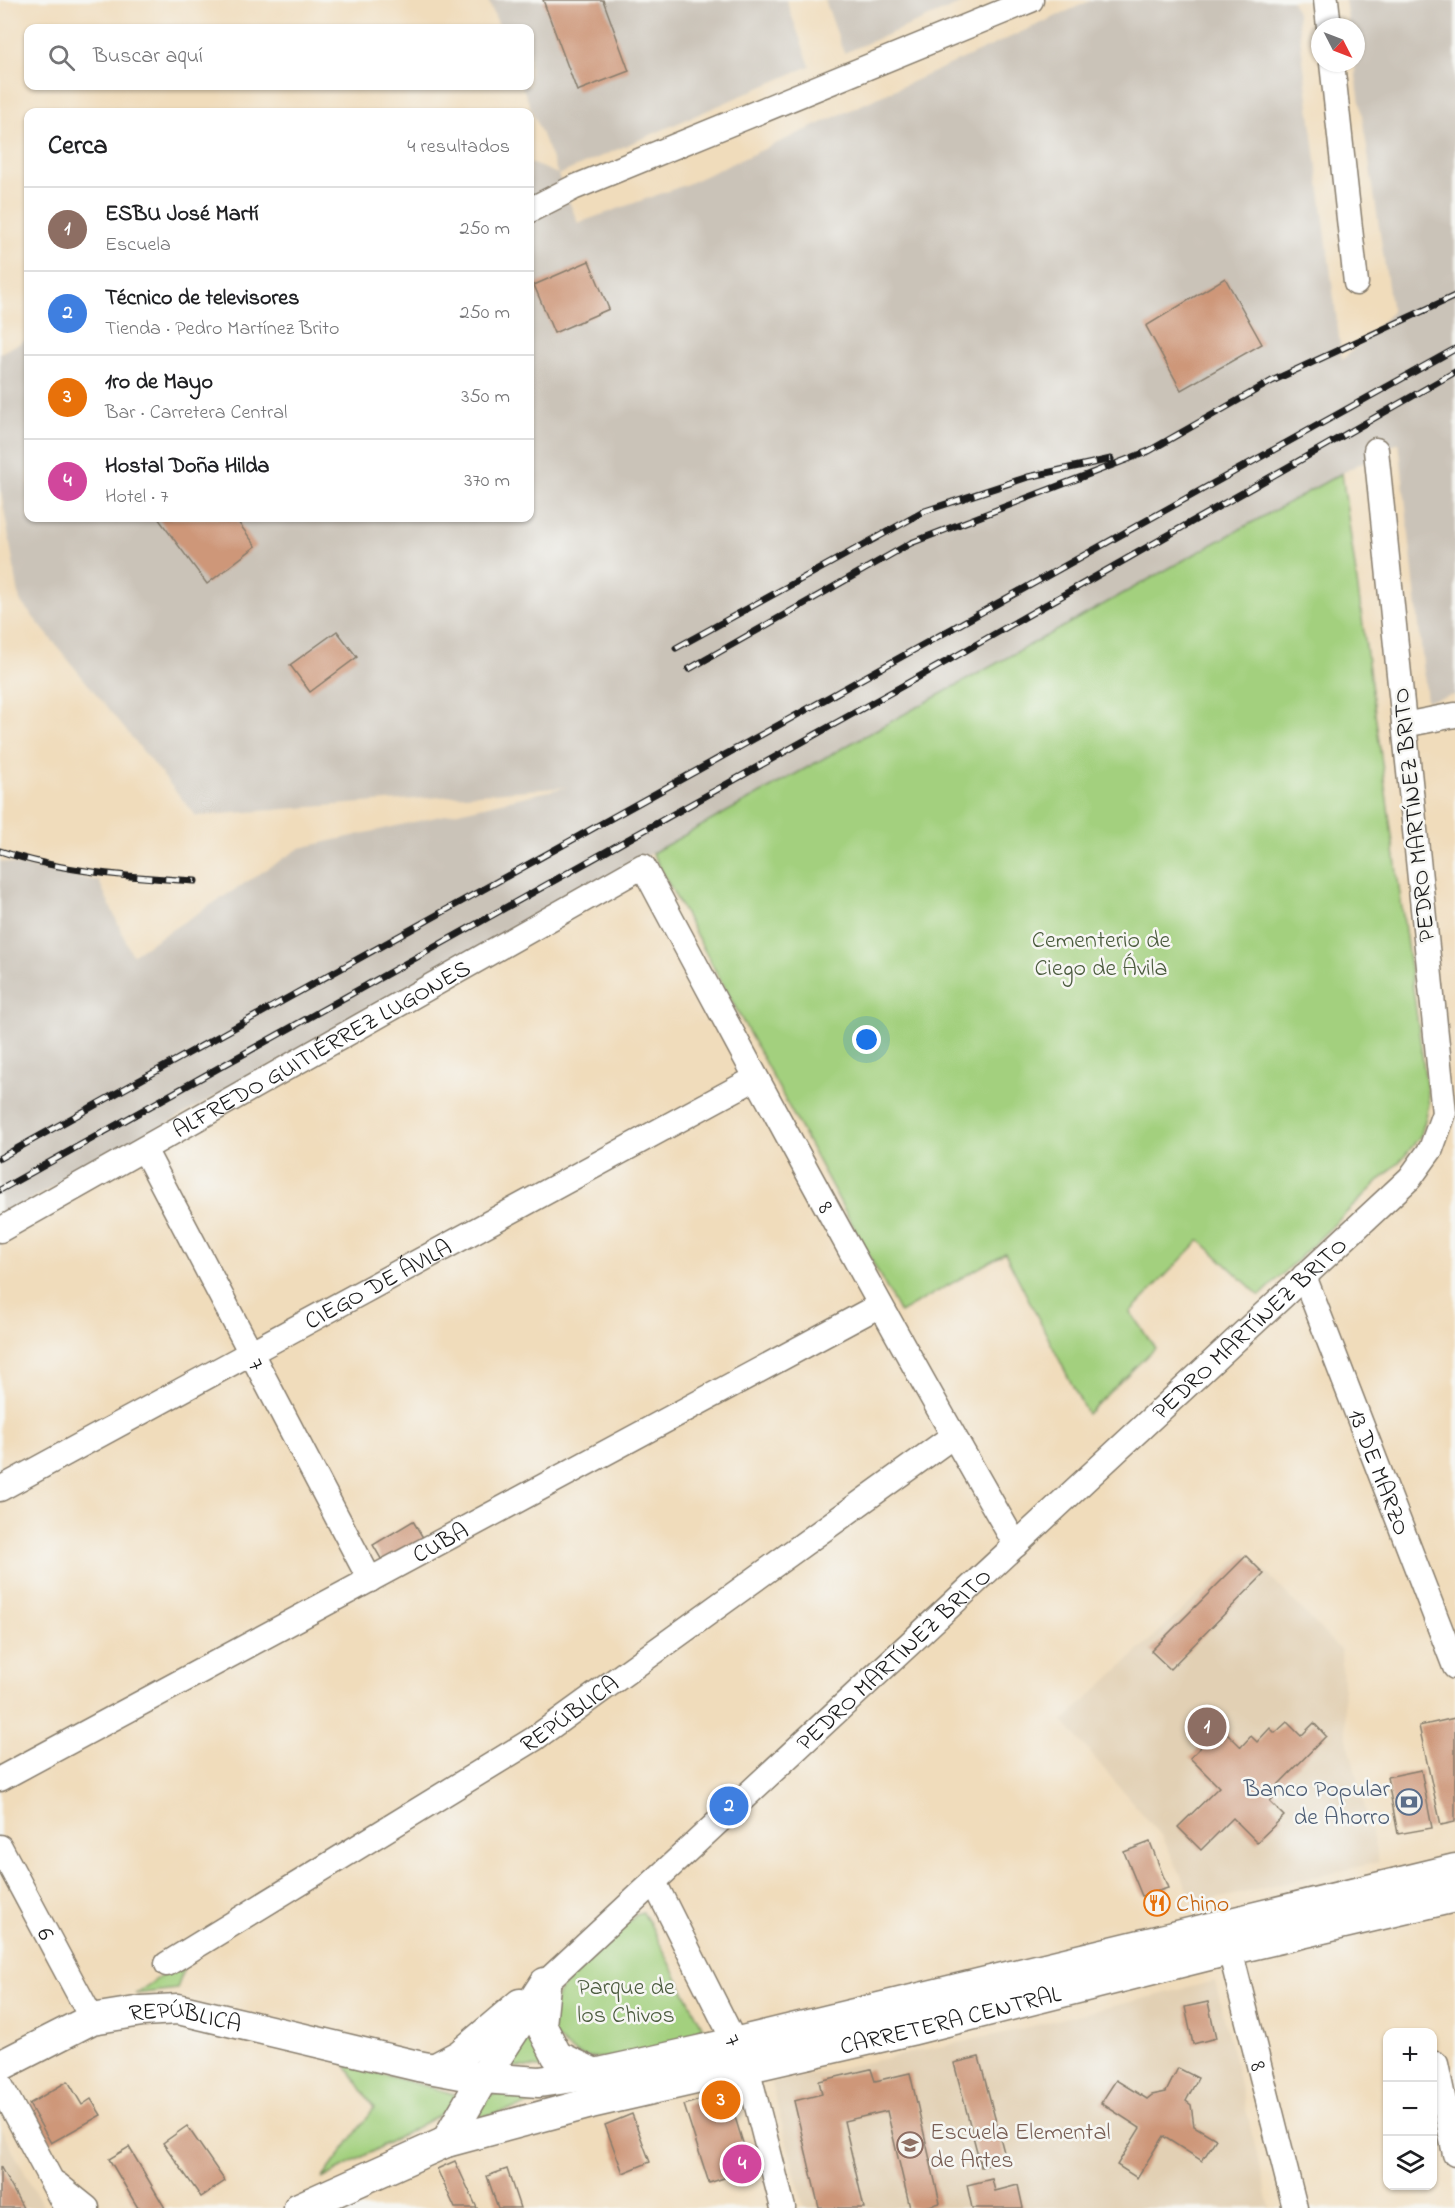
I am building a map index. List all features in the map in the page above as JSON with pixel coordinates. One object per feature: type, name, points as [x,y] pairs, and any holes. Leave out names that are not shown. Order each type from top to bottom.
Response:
[{"type":"main road","name":"CARRETERA CENTRAL","points":[[483,2078],[539,2082],[911,2030],[1455,1869]]},
{"type":"main road","name":"CARRETERA CENTRAL","points":[[1227,1937],[1455,1897]]},
{"type":"main road","points":[[436,2068],[460,2055],[545,1983]]},
{"type":"main road","points":[[545,1983],[541,2025],[557,2056],[595,2073]]},
{"type":"main road","points":[[446,2142],[483,2078],[545,1983]]},
{"type":"main road","name":"REPÚBLICA","points":[[0,2066],[93,2019],[178,2009],[418,2066],[483,2078]]},
{"type":"main road","name":"CARRETERA CENTRAL","points":[[299,2208],[446,2142],[591,2103],[740,2055]]},
{"type":"street","points":[[534,208],[573,188],[1031,0]]},
{"type":"street","points":[[1326,0],[1328,18]]},
{"type":"street","points":[[1333,72],[1356,283]]},
{"type":"street","name":"PEDRO MARTÍNEZ BRITO","points":[[545,1983],[1410,1178],[1431,1149],[1444,1113],[1376,450]]},
{"type":"street","points":[[1404,725],[1455,715]]},
{"type":"street","name":"8","points":[[643,866],[880,1305],[1016,1545]]},
{"type":"street","name":"ALFREDO GUITIÉRREZ LUGONES","points":[[0,1230],[643,866]]},
{"type":"street","name":"CIEGO DE ÁVILA","points":[[0,1489],[756,1078]]},
{"type":"street","name":"7","points":[[144,1149],[370,1580]]},
{"type":"street","name":"13 DE MARZO","points":[[1304,1276],[1455,1667]]},
{"type":"street","name":"CUBA","points":[[0,1779],[880,1305]]},
{"type":"street","name":"REPÚBLICA","points":[[167,1964],[534,1739],[953,1436]]},
{"type":"street","name":"6","points":[[0,1847],[93,2019]]},
{"type":"street","name":"7","points":[[654,1882],[740,2055],[783,2208]]},
{"type":"street","name":"8","points":[[1227,1937],[1295,2208]]},
{"type":"street","points":[[1437,2069],[1455,2154]]},
{"type":"street","points":[[0,2084],[66,2208]]},
{"type":"street","points":[[50,2178],[87,2208]]},
{"type":"shaded area","points":[[488,0],[786,0],[810,66],[558,175],[578,223],[685,185],[1092,0],[1292,0],[1297,13],[1342,360],[1392,312],[1355,72],[1365,72],[1365,18],[1348,18],[1345,0],[1455,0],[1455,695],[1427,701],[1399,442],[652,853],[0,1217],[0,861],[99,881],[132,955],[300,848],[567,787],[196,816],[20,601],[0,486],[0,353],[24,341],[24,522],[534,522],[534,165],[558,174],[534,115],[534,108],[531,108],[524,90],[534,90],[534,24],[498,24]]},
{"type":"shaded area","points":[[825,0],[969,0],[844,53]]},
{"type":"shaded area","points":[[1246,1551],[1341,1651],[1346,1734],[1379,1862],[1195,1904],[1163,1838],[1063,1721]]},
{"type":"shaded area","points":[[1215,1981],[1270,2208],[804,2208],[771,2083],[1004,2033]]},
{"type":"shaded area","points":[[0,2127],[44,2208],[0,2208]]},
{"type":"green space","name":"Cementerio de Ciego de Ávila","points":[[1342,473],[1429,1105],[1421,1135],[1404,1157],[1260,1296],[1200,1240],[1130,1312],[1155,1348],[1087,1414],[1005,1253],[900,1313],[652,853]]},
{"type":"green space","name":"Parque de los Chivos","points":[[643,1913],[708,2038],[622,2057],[588,2057],[575,2053],[553,2035],[554,2003],[568,1980],[590,1956],[636,1915]]},
{"type":"green space","points":[[184,1967],[177,1989],[135,1994],[169,1971]]},
{"type":"green space","points":[[528,2030],[539,2053],[561,2069],[506,2066]]},
{"type":"green space","points":[[345,2064],[454,2094],[457,2097],[447,2109],[437,2116],[322,2179],[374,2108]]},
{"type":"green space","points":[[583,2091],[484,2116],[478,2114],[489,2096],[495,2094]]},
{"type":"building","points":[[543,0],[603,0],[629,71],[577,91]]},
{"type":"building","points":[[589,261],[609,309],[554,333],[534,285]]},
{"type":"building","points":[[1225,278],[1262,344],[1181,390],[1146,326]]},
{"type":"building","points":[[161,522],[238,522],[256,546],[207,584]]},
{"type":"building","points":[[337,631],[357,657],[310,692],[290,665]]},
{"type":"building","points":[[413,1521],[425,1541],[384,1564],[373,1545]]},
{"type":"building","points":[[1246,1556],[1264,1574],[1170,1669],[1151,1651]]},
{"type":"building","points":[[1455,1718],[1455,1822],[1441,1825],[1419,1726]]},
{"type":"building","points":[[1287,1722],[1301,1736],[1314,1723],[1326,1736],[1273,1790],[1277,1795],[1270,1802],[1284,1816],[1257,1842],[1233,1818],[1201,1850],[1178,1827],[1219,1787],[1190,1758],[1221,1727],[1241,1747],[1251,1736],[1257,1742],[1270,1728],[1275,1733]]},
{"type":"building","name":"Banco Popular de Ahorro","points":[[1421,1770],[1432,1828],[1398,1834],[1387,1777]]},
{"type":"building","points":[[1150,1842],[1168,1888],[1142,1896],[1124,1852]]},
{"type":"building","points":[[1208,2002],[1216,2038],[1193,2044],[1185,2007]]},
{"type":"building","points":[[979,2057],[1006,2160],[981,2167],[954,2063]]},
{"type":"building","points":[[1178,2068],[1198,2078],[1186,2101],[1191,2105],[1194,2126],[1216,2139],[1202,2161],[1163,2136],[1137,2178],[1117,2165],[1140,2128],[1101,2103],[1116,2080],[1147,2099],[1152,2095],[1166,2092]]},
{"type":"building","points":[[871,2069],[875,2081],[910,2073],[940,2203],[922,2208],[910,2208],[887,2111],[844,2121],[864,2208],[819,2208],[794,2101],[822,2094],[819,2081]]},
{"type":"building","points":[[68,2081],[82,2105],[91,2099],[101,2115],[51,2143],[29,2104]]},
{"type":"building","points":[[727,2091],[751,2169],[709,2183],[684,2105]]},
{"type":"building","points":[[632,2114],[650,2162],[623,2173],[605,2125]]},
{"type":"building","points":[[187,2126],[225,2181],[201,2197],[163,2143]]},
{"type":"building","points":[[129,2147],[165,2208],[138,2208],[109,2159]]},
{"type":"building","points":[[455,2161],[477,2208],[455,2208],[437,2169]]},
{"type":"building","points":[[0,2166],[23,2208],[0,2208]]},
{"type":"building","points":[[507,2169],[520,2208],[498,2208],[487,2176]]},
{"type":"building","points":[[992,2179],[995,2191],[1018,2185],[1023,2208],[972,2208],[967,2185]]},
{"type":"railway","points":[[689,669],[911,543],[1149,451],[1272,381],[1455,296]]},
{"type":"railway","points":[[0,1158],[1455,349]]},
{"type":"railway","points":[[0,1190],[949,660],[1455,372]]},
{"type":"railway","points":[[676,648],[925,511],[1028,477],[1111,459]]},
{"type":"railway","points":[[0,851],[72,869],[195,881]]},
{"type":"place","name":"ESBU José Martí","points":[[1207,1727]]},
{"type":"place","name":"Banco Popular de Ahorro","points":[[1409,1802]]},
{"type":"place","name":"Técnico de televisores","points":[[729,1806]]},
{"type":"place","name":"Chino","points":[[1157,1903]]},
{"type":"place","name":"1ro de Mayo","points":[[721,2100]]},
{"type":"place","name":"Escuela Elemental de Artes","points":[[910,2145]]},
{"type":"place","name":"Hostal Doña Hilda","points":[[742,2164]]}]
